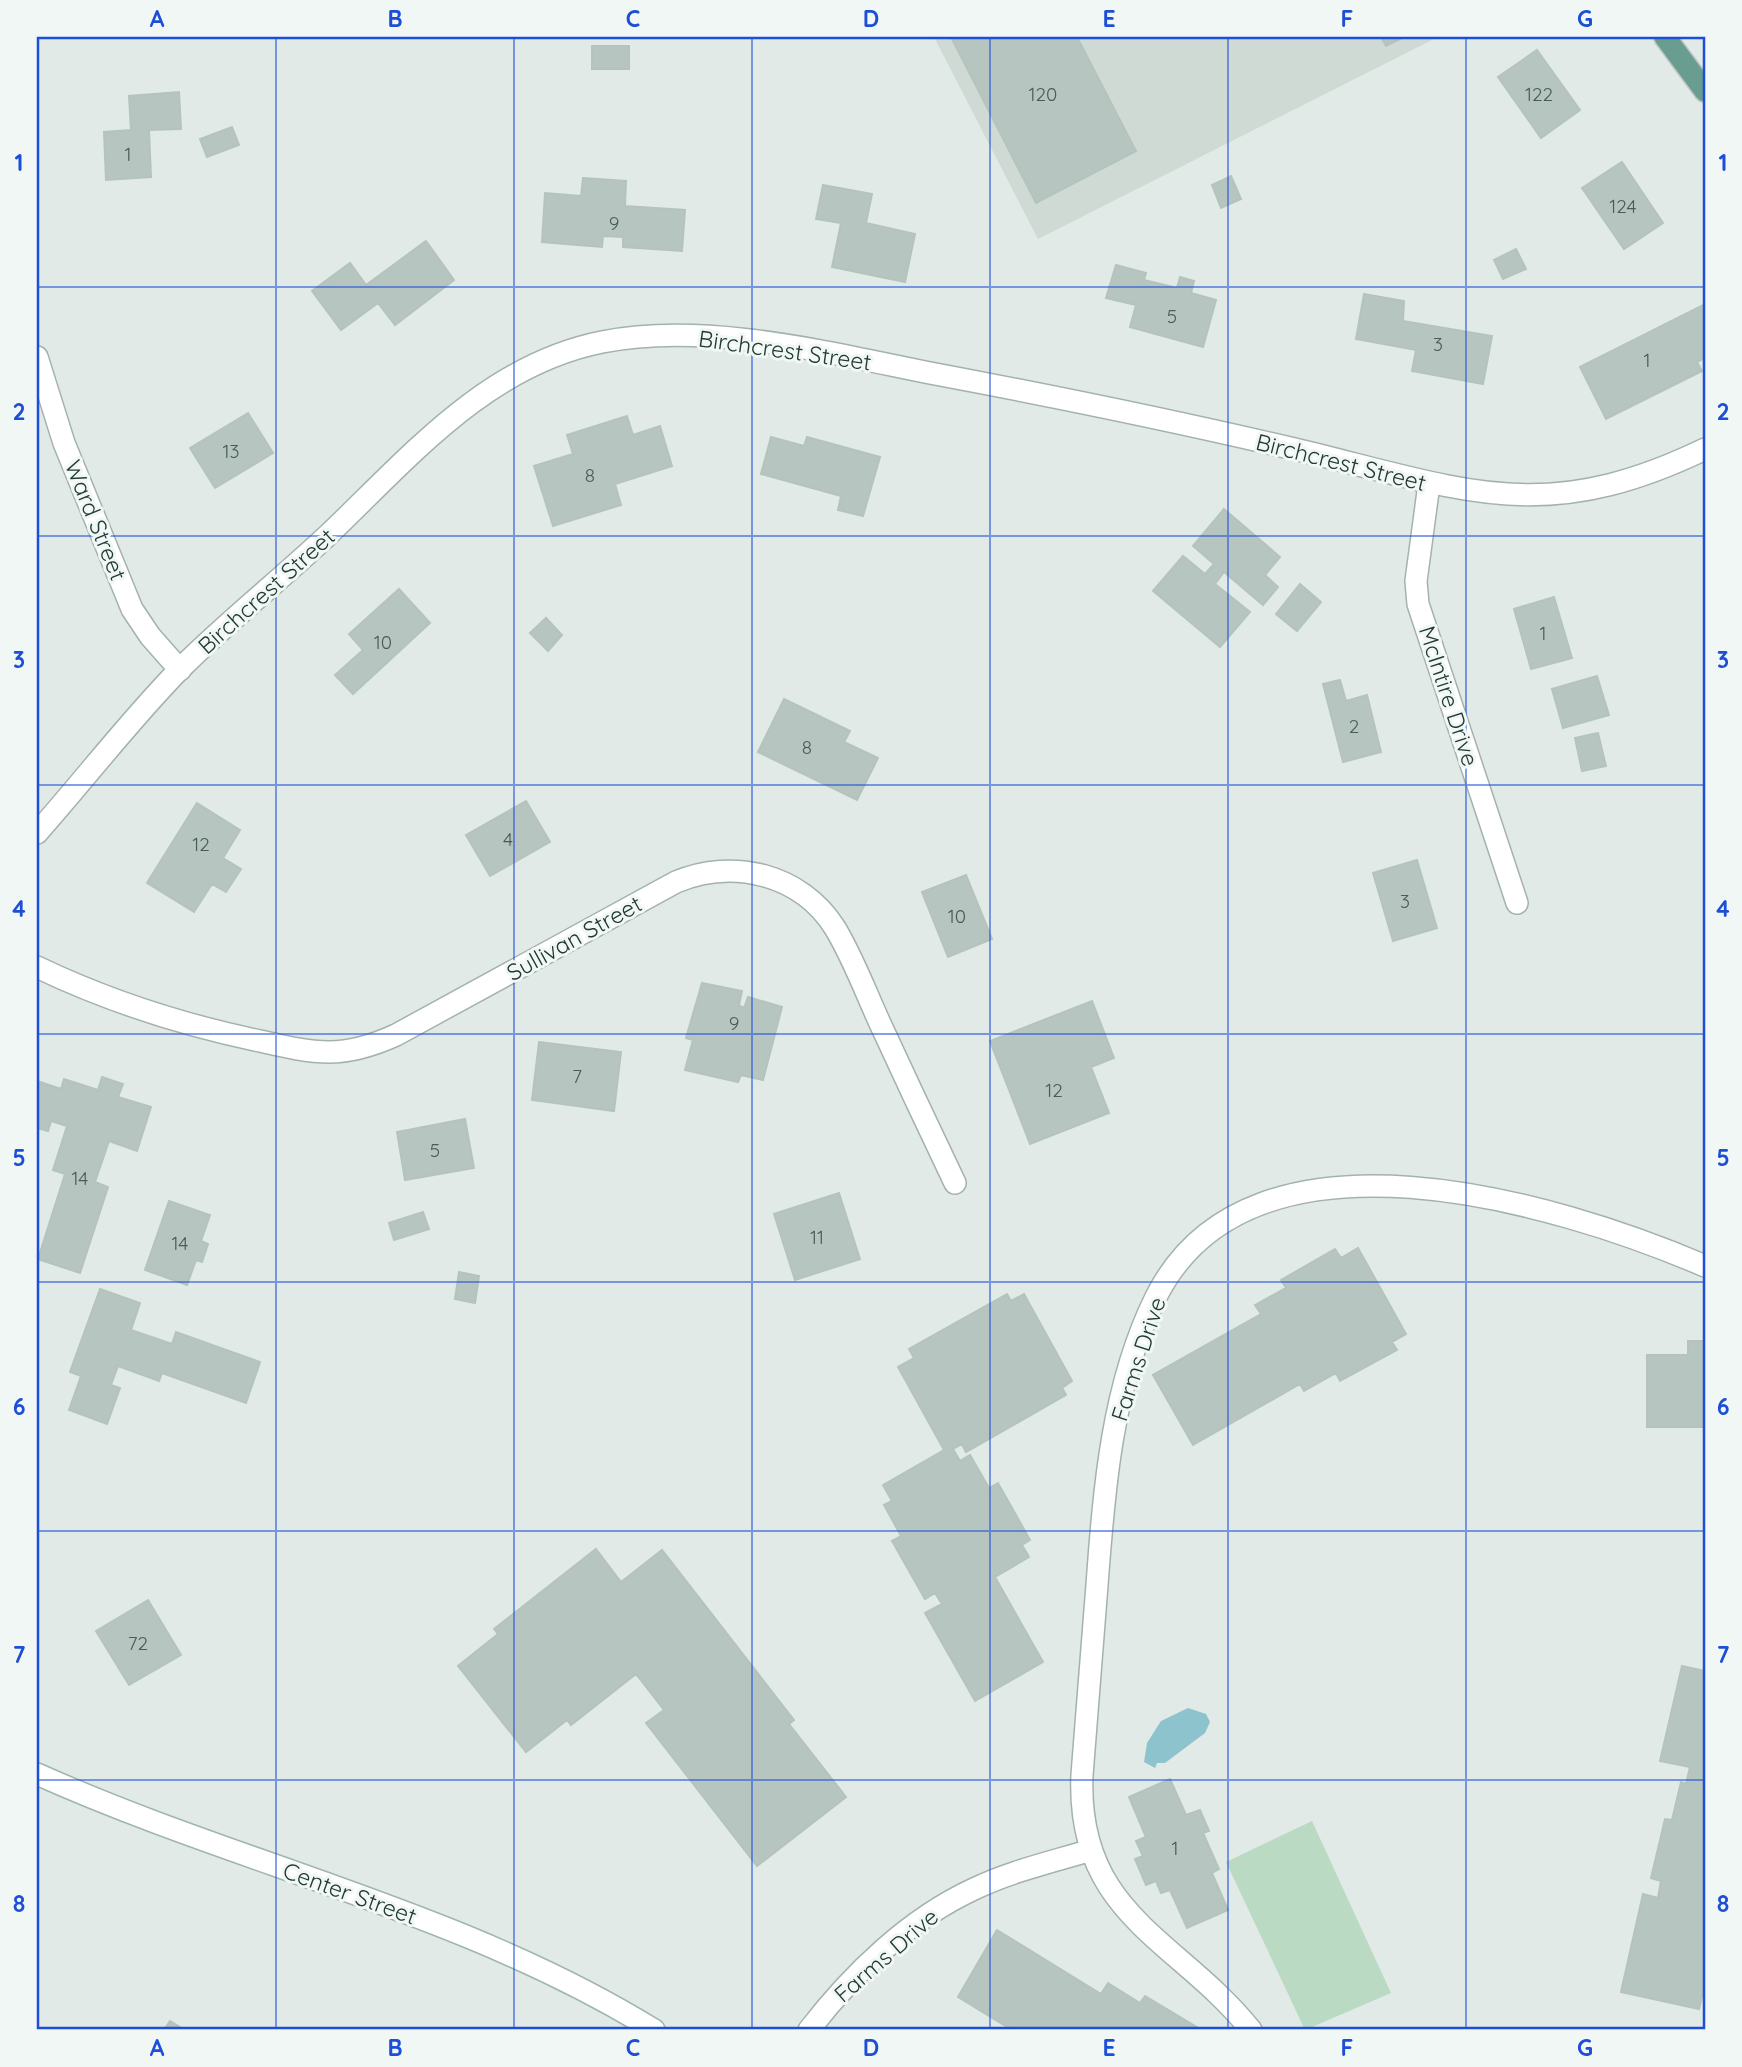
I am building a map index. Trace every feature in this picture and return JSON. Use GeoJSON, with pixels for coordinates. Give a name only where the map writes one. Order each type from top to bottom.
{"type":"FeatureCollection","features":[{"type":"Feature","properties":{"kind":"main road"},"geometry":{"type":"LineString","coordinates":[[1665,37],[1705,91]]}},
{"type":"Feature","properties":{"kind":"street","name":"Birchcrest Street"},"geometry":{"type":"LineString","coordinates":[[37,833],[180,670],[348,516],[416,447],[471,403],[536,364],[601,342],[683,336],[757,342],[877,362],[1097,405],[1311,453],[1429,484],[1524,496],[1584,492],[1630,480],[1705,449]]}},
{"type":"Feature","properties":{"kind":"street","name":"Ward Street"},"geometry":{"type":"LineString","coordinates":[[37,357],[64,443],[132,609],[150,636],[180,670]]}},
{"type":"Feature","properties":{"kind":"street","name":"McIntire Drive"},"geometry":{"type":"LineString","coordinates":[[1429,484],[1416,581],[1418,604],[1517,903]]}},
{"type":"Feature","properties":{"kind":"street","name":"Sullivan Street"},"geometry":{"type":"LineString","coordinates":[[37,967],[126,1004],[182,1023],[299,1049],[343,1051],[372,1045],[396,1035],[692,875],[717,870],[755,873],[778,880],[800,892],[834,927],[954,1183]]}},
{"type":"Feature","properties":{"kind":"street","name":"Farms Drive"},"geometry":{"type":"LineString","coordinates":[[1251,2030],[1224,2001],[1130,1916],[1109,1888],[1091,1850],[1083,1819],[1082,1776],[1108,1466],[1129,1372],[1148,1315],[1174,1269],[1212,1231],[1253,1206],[1302,1192],[1369,1184],[1465,1194],[1544,1213],[1612,1230],[1705,1266]]}},
{"type":"Feature","properties":{"kind":"street","name":"Center Street"},"geometry":{"type":"LineString","coordinates":[[37,1774],[161,1826],[498,1948],[573,1983],[631,2024],[654,2030]]}},
{"type":"Feature","properties":{"kind":"street","name":"Farms Drive"},"geometry":{"type":"LineString","coordinates":[[809,2030],[865,1968],[920,1920],[947,1903],[1004,1876],[1091,1850]]}},
{"type":"Feature","properties":{"kind":"shaded area"},"geometry":{"type":"Polygon","coordinates":[[[934,37],[1438,37],[1038,239],[934,37]]]}},
{"type":"Feature","properties":{"kind":"green space"},"geometry":{"type":"Polygon","coordinates":[[[1312,1821],[1391,1993],[1305,2030],[1226,1862],[1312,1821]]]}},
{"type":"Feature","properties":{"kind":"water"},"geometry":{"type":"Polygon","coordinates":[[[1188,1708],[1206,1714],[1210,1722],[1205,1733],[1165,1763],[1157,1763],[1155,1768],[1144,1762],[1147,1743],[1161,1721],[1188,1708]]]}},
{"type":"Feature","properties":{"kind":"building"},"geometry":{"type":"Polygon","coordinates":[[[951,37],[1077,37],[1136,151],[1036,203],[951,37]]]}},
{"type":"Feature","properties":{"kind":"building"},"geometry":{"type":"Polygon","coordinates":[[[1381,37],[1404,37],[1386,46],[1381,37]]]}},
{"type":"Feature","properties":{"kind":"building"},"geometry":{"type":"Polygon","coordinates":[[[592,46],[629,46],[629,69],[592,69],[592,46]]]}},
{"type":"Feature","properties":{"kind":"building"},"geometry":{"type":"Polygon","coordinates":[[[1537,50],[1580,110],[1541,138],[1498,77],[1537,50]]]}},
{"type":"Feature","properties":{"kind":"building"},"geometry":{"type":"Polygon","coordinates":[[[179,92],[181,129],[149,130],[151,177],[106,180],[104,132],[131,130],[129,96],[179,92]]]}},
{"type":"Feature","properties":{"kind":"building"},"geometry":{"type":"Polygon","coordinates":[[[232,127],[239,145],[207,157],[200,139],[232,127]]]}},
{"type":"Feature","properties":{"kind":"building"},"geometry":{"type":"Polygon","coordinates":[[[1622,162],[1663,223],[1624,249],[1582,188],[1622,162]]]}},
{"type":"Feature","properties":{"kind":"building"},"geometry":{"type":"Polygon","coordinates":[[[1231,176],[1241,199],[1221,208],[1212,185],[1231,176]]]}},
{"type":"Feature","properties":{"kind":"building"},"geometry":{"type":"Polygon","coordinates":[[[583,178],[626,181],[625,206],[685,210],[682,251],[623,247],[623,237],[603,236],[602,247],[542,242],[545,193],[581,196],[583,178]]]}},
{"type":"Feature","properties":{"kind":"building"},"geometry":{"type":"Polygon","coordinates":[[[823,185],[872,194],[866,223],[915,234],[905,282],[832,267],[841,223],[816,219],[823,185]]]}},
{"type":"Feature","properties":{"kind":"building"},"geometry":{"type":"Polygon","coordinates":[[[426,241],[454,280],[395,325],[378,303],[341,330],[312,291],[350,263],[366,285],[426,241]]]}},
{"type":"Feature","properties":{"kind":"building"},"geometry":{"type":"Polygon","coordinates":[[[1516,249],[1526,269],[1503,279],[1494,260],[1516,249]]]}},
{"type":"Feature","properties":{"kind":"building"},"geometry":{"type":"Polygon","coordinates":[[[1116,265],[1146,273],[1144,280],[1177,288],[1180,277],[1194,281],[1191,293],[1216,300],[1203,347],[1130,327],[1136,305],[1106,298],[1116,265]]]}},
{"type":"Feature","properties":{"kind":"building"},"geometry":{"type":"Polygon","coordinates":[[[1364,294],[1404,301],[1403,321],[1492,336],[1483,384],[1412,371],[1416,350],[1356,339],[1364,294]]]}},
{"type":"Feature","properties":{"kind":"building"},"geometry":{"type":"Polygon","coordinates":[[[1705,304],[1705,358],[1697,362],[1702,371],[1606,419],[1580,367],[1705,304]]]}},
{"type":"Feature","properties":{"kind":"building"},"geometry":{"type":"Polygon","coordinates":[[[248,413],[273,453],[215,488],[190,448],[248,413]]]}},
{"type":"Feature","properties":{"kind":"building"},"geometry":{"type":"Polygon","coordinates":[[[627,416],[633,435],[660,426],[672,466],[615,484],[621,505],[553,526],[534,466],[573,454],[567,435],[627,416]]]}},
{"type":"Feature","properties":{"kind":"building"},"geometry":{"type":"Polygon","coordinates":[[[771,437],[804,446],[807,437],[880,457],[863,516],[838,510],[841,496],[761,474],[771,437]]]}},
{"type":"Feature","properties":{"kind":"building"},"geometry":{"type":"Polygon","coordinates":[[[1224,509],[1280,557],[1265,575],[1278,587],[1263,605],[1224,572],[1215,584],[1250,612],[1220,647],[1153,591],[1183,556],[1205,574],[1214,564],[1193,546],[1224,509]]]}},
{"type":"Feature","properties":{"kind":"building"},"geometry":{"type":"Polygon","coordinates":[[[1300,584],[1321,602],[1297,631],[1276,614],[1300,584]]]}},
{"type":"Feature","properties":{"kind":"building"},"geometry":{"type":"Polygon","coordinates":[[[399,589],[430,623],[353,694],[335,675],[363,650],[349,634],[399,589]]]}},
{"type":"Feature","properties":{"kind":"building"},"geometry":{"type":"Polygon","coordinates":[[[1554,597],[1572,658],[1531,669],[1514,609],[1554,597]]]}},
{"type":"Feature","properties":{"kind":"building"},"geometry":{"type":"Polygon","coordinates":[[[546,618],[562,635],[548,651],[530,633],[546,618]]]}},
{"type":"Feature","properties":{"kind":"building"},"geometry":{"type":"Polygon","coordinates":[[[1597,676],[1609,715],[1563,728],[1552,689],[1597,676]]]}},
{"type":"Feature","properties":{"kind":"building"},"geometry":{"type":"Polygon","coordinates":[[[1340,680],[1346,701],[1367,695],[1381,752],[1343,762],[1323,684],[1340,680]]]}},
{"type":"Feature","properties":{"kind":"building"},"geometry":{"type":"Polygon","coordinates":[[[784,699],[850,731],[844,742],[878,758],[857,800],[758,752],[784,699]]]}},
{"type":"Feature","properties":{"kind":"building"},"geometry":{"type":"Polygon","coordinates":[[[1598,733],[1606,766],[1582,771],[1575,738],[1598,733]]]}},
{"type":"Feature","properties":{"kind":"building"},"geometry":{"type":"Polygon","coordinates":[[[526,801],[550,842],[490,876],[466,835],[526,801]]]}},
{"type":"Feature","properties":{"kind":"building"},"geometry":{"type":"Polygon","coordinates":[[[197,803],[240,830],[223,858],[241,869],[226,892],[212,884],[194,912],[147,883],[197,803]]]}},
{"type":"Feature","properties":{"kind":"building"},"geometry":{"type":"Polygon","coordinates":[[[1417,860],[1437,928],[1393,941],[1373,873],[1417,860]]]}},
{"type":"Feature","properties":{"kind":"building"},"geometry":{"type":"Polygon","coordinates":[[[966,875],[992,939],[948,957],[922,892],[966,875]]]}},
{"type":"Feature","properties":{"kind":"building"},"geometry":{"type":"Polygon","coordinates":[[[702,983],[742,991],[739,1005],[744,1008],[748,997],[782,1007],[763,1080],[741,1075],[738,1082],[685,1070],[693,1040],[686,1038],[702,983]]]}},
{"type":"Feature","properties":{"kind":"building"},"geometry":{"type":"Polygon","coordinates":[[[1092,1001],[1114,1058],[1091,1067],[1109,1113],[1030,1144],[990,1041],[1092,1001]]]}},
{"type":"Feature","properties":{"kind":"building"},"geometry":{"type":"Polygon","coordinates":[[[539,1042],[621,1052],[614,1111],[532,1100],[539,1042]]]}},
{"type":"Feature","properties":{"kind":"building"},"geometry":{"type":"Polygon","coordinates":[[[102,1077],[123,1084],[118,1097],[151,1107],[137,1151],[109,1141],[95,1182],[108,1187],[80,1273],[38,1259],[65,1174],[53,1170],[67,1126],[51,1121],[48,1131],[37,1128],[37,1081],[61,1089],[64,1079],[98,1090],[102,1077]]]}},
{"type":"Feature","properties":{"kind":"building"},"geometry":{"type":"Polygon","coordinates":[[[465,1119],[474,1168],[405,1180],[397,1132],[465,1119]]]}},
{"type":"Feature","properties":{"kind":"building"},"geometry":{"type":"Polygon","coordinates":[[[839,1193],[860,1259],[795,1280],[774,1214],[839,1193]]]}},
{"type":"Feature","properties":{"kind":"building"},"geometry":{"type":"Polygon","coordinates":[[[169,1201],[210,1215],[201,1241],[208,1244],[202,1262],[196,1260],[187,1285],[145,1270],[169,1201]]]}},
{"type":"Feature","properties":{"kind":"building"},"geometry":{"type":"Polygon","coordinates":[[[423,1212],[429,1229],[394,1240],[389,1223],[423,1212]]]}},
{"type":"Feature","properties":{"kind":"building"},"geometry":{"type":"Polygon","coordinates":[[[1358,1248],[1406,1334],[1392,1342],[1397,1350],[1340,1381],[1336,1373],[1304,1391],[1300,1384],[1193,1445],[1153,1375],[1261,1314],[1255,1305],[1286,1288],[1281,1280],[1335,1249],[1341,1258],[1358,1248]]]}},
{"type":"Feature","properties":{"kind":"building"},"geometry":{"type":"Polygon","coordinates":[[[459,1272],[479,1276],[475,1303],[455,1299],[459,1272]]]}},
{"type":"Feature","properties":{"kind":"building"},"geometry":{"type":"Polygon","coordinates":[[[100,1289],[140,1303],[131,1330],[172,1344],[176,1332],[260,1362],[246,1403],[162,1373],[159,1381],[118,1366],[111,1385],[120,1388],[107,1424],[69,1410],[81,1376],[70,1372],[100,1289]]]}},
{"type":"Feature","properties":{"kind":"building"},"geometry":{"type":"Polygon","coordinates":[[[1007,1294],[1011,1301],[1024,1294],[1072,1381],[1062,1388],[1066,1395],[966,1452],[962,1444],[953,1449],[960,1461],[970,1455],[989,1488],[998,1483],[1030,1540],[1022,1545],[1029,1557],[995,1577],[1043,1662],[975,1701],[925,1613],[942,1604],[935,1593],[925,1599],[892,1541],[901,1536],[884,1505],[892,1501],[883,1485],[944,1450],[898,1367],[914,1358],[909,1349],[1007,1294]]]}},
{"type":"Feature","properties":{"kind":"building"},"geometry":{"type":"Polygon","coordinates":[[[1688,1341],[1705,1341],[1705,1427],[1647,1427],[1647,1355],[1688,1355],[1688,1341]]]}},
{"type":"Feature","properties":{"kind":"building"},"geometry":{"type":"Polygon","coordinates":[[[596,1549],[621,1582],[662,1550],[794,1720],[789,1724],[846,1797],[757,1866],[646,1723],[664,1710],[636,1674],[571,1725],[567,1720],[526,1752],[458,1666],[498,1634],[494,1629],[596,1549]]]}},
{"type":"Feature","properties":{"kind":"building"},"geometry":{"type":"Polygon","coordinates":[[[148,1600],[181,1655],[129,1685],[96,1631],[148,1600]]]}},
{"type":"Feature","properties":{"kind":"building"},"geometry":{"type":"Polygon","coordinates":[[[1682,1666],[1705,1671],[1705,1984],[1699,2009],[1621,1992],[1643,1894],[1658,1898],[1661,1881],[1651,1878],[1665,1819],[1672,1820],[1681,1782],[1686,1784],[1690,1767],[1660,1761],[1682,1666]]]}},
{"type":"Feature","properties":{"kind":"building"},"geometry":{"type":"Polygon","coordinates":[[[1170,1779],[1186,1815],[1200,1810],[1209,1831],[1203,1833],[1219,1869],[1212,1873],[1228,1910],[1187,1928],[1170,1890],[1161,1893],[1156,1881],[1146,1885],[1135,1859],[1143,1856],[1136,1841],[1146,1837],[1129,1797],[1170,1779]]]}},
{"type":"Feature","properties":{"kind":"building"},"geometry":{"type":"Polygon","coordinates":[[[997,1930],[1101,1994],[1108,1983],[1140,2003],[1145,1996],[1200,2029],[1012,2030],[958,1997],[997,1930]]]}},
{"type":"Feature","properties":{"kind":"building"},"geometry":{"type":"Polygon","coordinates":[[[170,2021],[185,2030],[164,2030],[170,2021]]]}}]}
